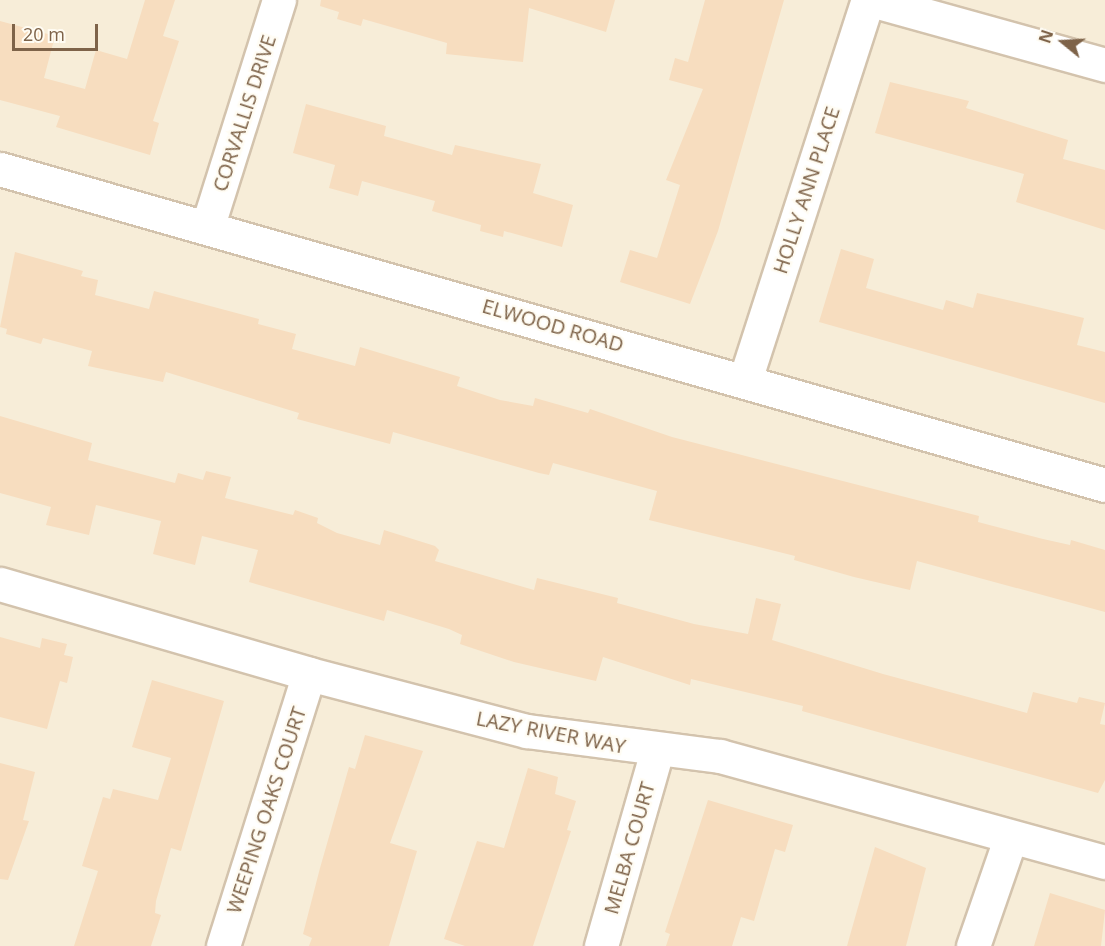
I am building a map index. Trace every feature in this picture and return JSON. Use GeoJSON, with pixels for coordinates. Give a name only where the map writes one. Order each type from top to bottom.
{"type":"FeatureCollection","features":[{"type":"Feature","properties":{"kind":"street","name":"CORVALLIS DRIVE"},"geometry":{"type":"LineString","coordinates":[[208,225],[279,0]]}},
{"type":"Feature","properties":{"kind":"street","name":"HOLLY ANN PLACE"},"geometry":{"type":"LineString","coordinates":[[745,380],[870,0],[1105,65]]}},
{"type":"Feature","properties":{"kind":"street","name":"ELWOOD ROAD"},"geometry":{"type":"LineString","coordinates":[[0,169],[208,225],[1105,485]]}},
{"type":"Feature","properties":{"kind":"street","name":"LAZY RIVER WAY"},"geometry":{"type":"LineString","coordinates":[[0,584],[309,674],[527,731],[657,751],[720,756],[1010,838],[1105,862]]}},
{"type":"Feature","properties":{"kind":"street","name":"WEEPING OAKS COURT"},"geometry":{"type":"LineString","coordinates":[[223,946],[309,674]]}},
{"type":"Feature","properties":{"kind":"street","name":"MELBA COURT"},"geometry":{"type":"LineString","coordinates":[[601,946],[657,751]]}},
{"type":"Feature","properties":{"kind":"street"},"geometry":{"type":"LineString","coordinates":[[973,946],[1010,838]]}},
{"type":"Feature","properties":{"kind":"shaded area"},"geometry":{"type":"Polygon","coordinates":[[[0,0],[1105,0],[1105,946],[0,946],[0,0]]]}},
{"type":"Feature","properties":{"kind":"building"},"geometry":{"type":"Polygon","coordinates":[[[145,0],[175,0],[163,36],[179,41],[153,121],[159,123],[150,155],[56,127],[60,116],[0,100],[0,21],[55,36],[44,78],[85,89],[96,50],[127,59],[145,0]]]}},
{"type":"Feature","properties":{"kind":"building"},"geometry":{"type":"Polygon","coordinates":[[[321,0],[615,0],[606,32],[529,8],[523,62],[446,54],[447,43],[363,19],[361,26],[337,19],[339,12],[320,6],[321,0]]]}},
{"type":"Feature","properties":{"kind":"building"},"geometry":{"type":"Polygon","coordinates":[[[705,0],[784,0],[718,231],[690,304],[620,282],[630,250],[657,258],[680,185],[666,180],[703,89],[669,80],[675,58],[688,62],[705,0]]]}},
{"type":"Feature","properties":{"kind":"building"},"geometry":{"type":"Polygon","coordinates":[[[890,82],[969,101],[966,108],[1068,140],[1063,159],[1105,170],[1105,230],[1016,202],[1024,174],[875,133],[890,82]]]}},
{"type":"Feature","properties":{"kind":"building"},"geometry":{"type":"Polygon","coordinates":[[[306,104],[386,126],[384,136],[452,155],[455,145],[541,164],[533,193],[573,205],[562,247],[504,231],[503,237],[480,231],[481,225],[432,211],[435,201],[362,181],[358,196],[329,188],[335,165],[293,153],[306,104]]]}},
{"type":"Feature","properties":{"kind":"building"},"geometry":{"type":"Polygon","coordinates":[[[841,249],[874,259],[866,288],[943,310],[946,300],[973,308],[977,293],[1084,318],[1077,345],[1105,352],[1105,403],[819,322],[841,249]]]}},
{"type":"Feature","properties":{"kind":"building"},"geometry":{"type":"Polygon","coordinates":[[[15,252],[83,271],[81,276],[98,280],[95,295],[149,309],[154,291],[259,319],[258,324],[296,334],[292,349],[355,366],[360,347],[460,377],[457,386],[500,400],[533,406],[535,398],[588,413],[590,409],[672,437],[979,516],[978,522],[1070,545],[1071,540],[1105,550],[1105,612],[917,561],[910,590],[854,577],[794,560],[795,556],[649,520],[657,491],[553,463],[549,475],[539,473],[393,432],[390,444],[297,419],[299,413],[166,372],[163,382],[88,366],[92,351],[43,338],[41,344],[6,334],[7,329],[0,327],[15,252]]]}},
{"type":"Feature","properties":{"kind":"building"},"geometry":{"type":"Polygon","coordinates":[[[0,416],[92,443],[88,460],[175,483],[178,473],[203,480],[206,471],[231,477],[225,498],[293,515],[295,510],[318,518],[317,523],[337,533],[380,545],[384,530],[435,546],[439,550],[435,561],[534,590],[537,578],[618,598],[617,603],[694,624],[748,634],[756,598],[781,604],[772,640],[883,674],[1027,713],[1033,692],[1077,703],[1079,697],[1105,703],[1100,724],[1105,725],[1105,780],[1098,793],[802,711],[803,706],[691,679],[690,685],[603,657],[596,681],[514,662],[460,644],[462,635],[449,629],[387,610],[384,621],[249,582],[258,550],[202,536],[195,565],[153,554],[161,521],[96,505],[89,535],[46,525],[51,507],[0,493],[0,416]]]}},
{"type":"Feature","properties":{"kind":"building"},"geometry":{"type":"Polygon","coordinates":[[[0,637],[40,648],[42,638],[67,644],[64,655],[73,657],[67,683],[60,681],[47,729],[0,717],[0,637]]]}},
{"type":"Feature","properties":{"kind":"building"},"geometry":{"type":"Polygon","coordinates":[[[152,680],[224,701],[181,851],[171,848],[156,901],[155,913],[161,915],[151,946],[74,946],[98,871],[82,866],[103,797],[110,799],[113,789],[158,800],[171,758],[132,747],[152,680]]]}},
{"type":"Feature","properties":{"kind":"building"},"geometry":{"type":"Polygon","coordinates":[[[365,735],[423,751],[390,843],[417,851],[389,946],[309,946],[312,938],[303,934],[320,868],[349,767],[355,769],[365,735]]]}},
{"type":"Feature","properties":{"kind":"building"},"geometry":{"type":"Polygon","coordinates":[[[0,763],[35,772],[23,820],[29,821],[8,880],[0,879],[0,763]]]}},
{"type":"Feature","properties":{"kind":"building"},"geometry":{"type":"Polygon","coordinates":[[[528,768],[558,777],[555,794],[576,801],[567,830],[571,831],[533,946],[465,946],[444,939],[477,841],[504,848],[528,768]]]}},
{"type":"Feature","properties":{"kind":"building"},"geometry":{"type":"Polygon","coordinates":[[[708,800],[793,825],[785,852],[775,849],[754,921],[741,917],[732,946],[666,946],[670,934],[665,932],[708,800]]]}},
{"type":"Feature","properties":{"kind":"building"},"geometry":{"type":"Polygon","coordinates":[[[875,847],[926,868],[906,946],[847,946],[875,847]]]}},
{"type":"Feature","properties":{"kind":"building"},"geometry":{"type":"Polygon","coordinates":[[[1050,893],[1105,910],[1101,946],[1034,946],[1050,893]]]}}]}
